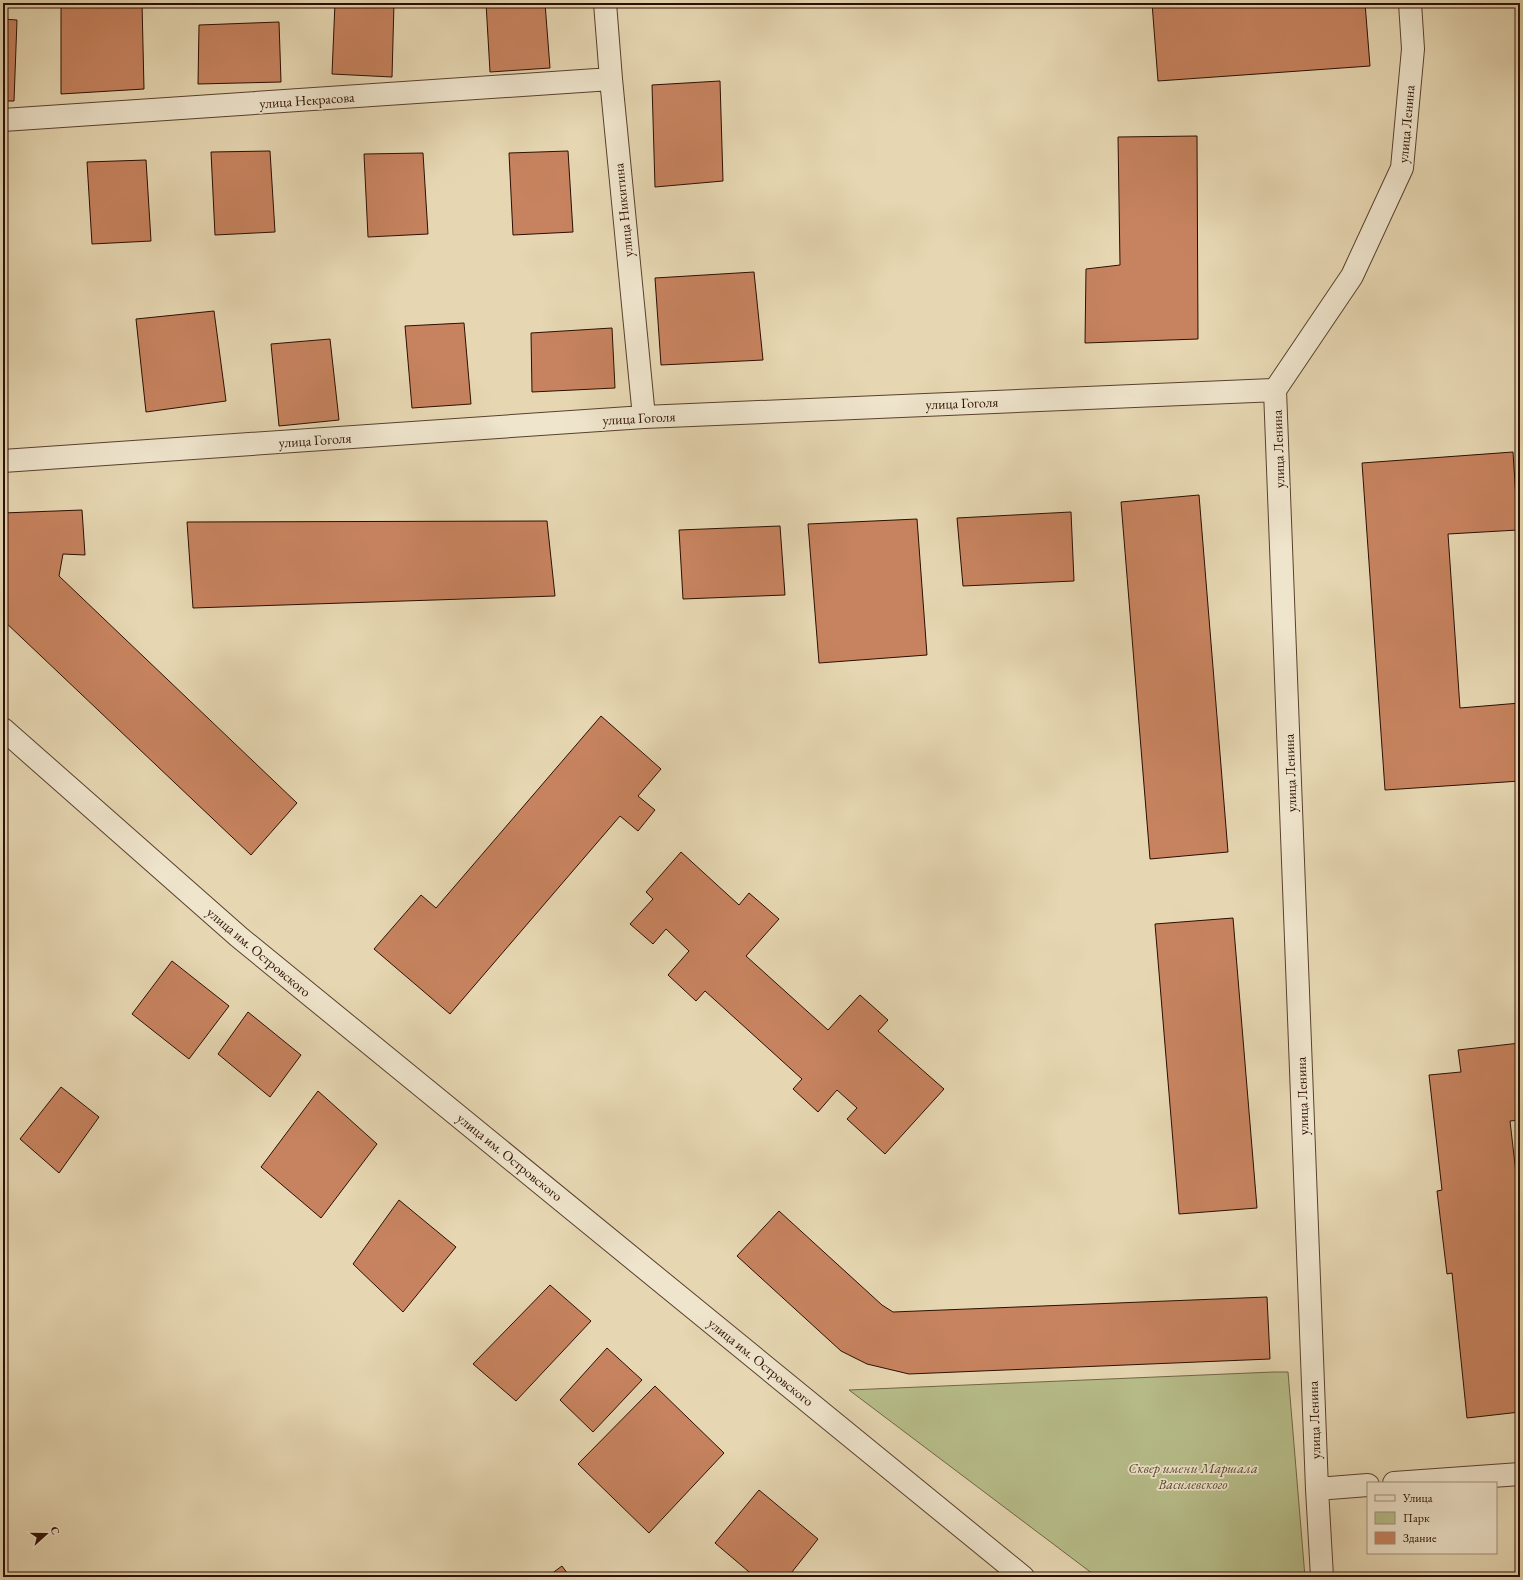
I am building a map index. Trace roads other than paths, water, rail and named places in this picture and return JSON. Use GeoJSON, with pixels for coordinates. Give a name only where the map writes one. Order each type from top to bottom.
{"type":"FeatureCollection","features":[{"type":"Feature","properties":{"kind":"street","name":"улица Никитина"},"geometry":{"type":"LineString","coordinates":[[605,3],[644,417]]}},
{"type":"Feature","properties":{"kind":"street","name":"улица Ленина"},"geometry":{"type":"LineString","coordinates":[[1322,1577],[1317,1489],[1275,390],[1352,276],[1402,168],[1413,49],[1410,3]]}},
{"type":"Feature","properties":{"kind":"street","name":"улица Некрасова"},"geometry":{"type":"LineString","coordinates":[[3,120],[611,79]]}},
{"type":"Feature","properties":{"kind":"street","name":"улица Гоголя"},"geometry":{"type":"LineString","coordinates":[[3,461],[644,417],[1275,390]]}},
{"type":"Feature","properties":{"kind":"street","name":"улица им. Островского"},"geometry":{"type":"LineString","coordinates":[[3,729],[239,936],[1023,1577]]}},
{"type":"Feature","properties":{"kind":"street"},"geometry":{"type":"LineString","coordinates":[[1408,1482],[1520,1474]]}},
{"type":"Feature","properties":{"kind":"street"},"geometry":{"type":"LineString","coordinates":[[1317,1489],[1367,1485]]}},
{"type":"Feature","properties":{"kind":"park label","name":"Сквер имени Маршала Василевского"},"geometry":{"type":"Point","coordinates":[1193,1476]}}]}
